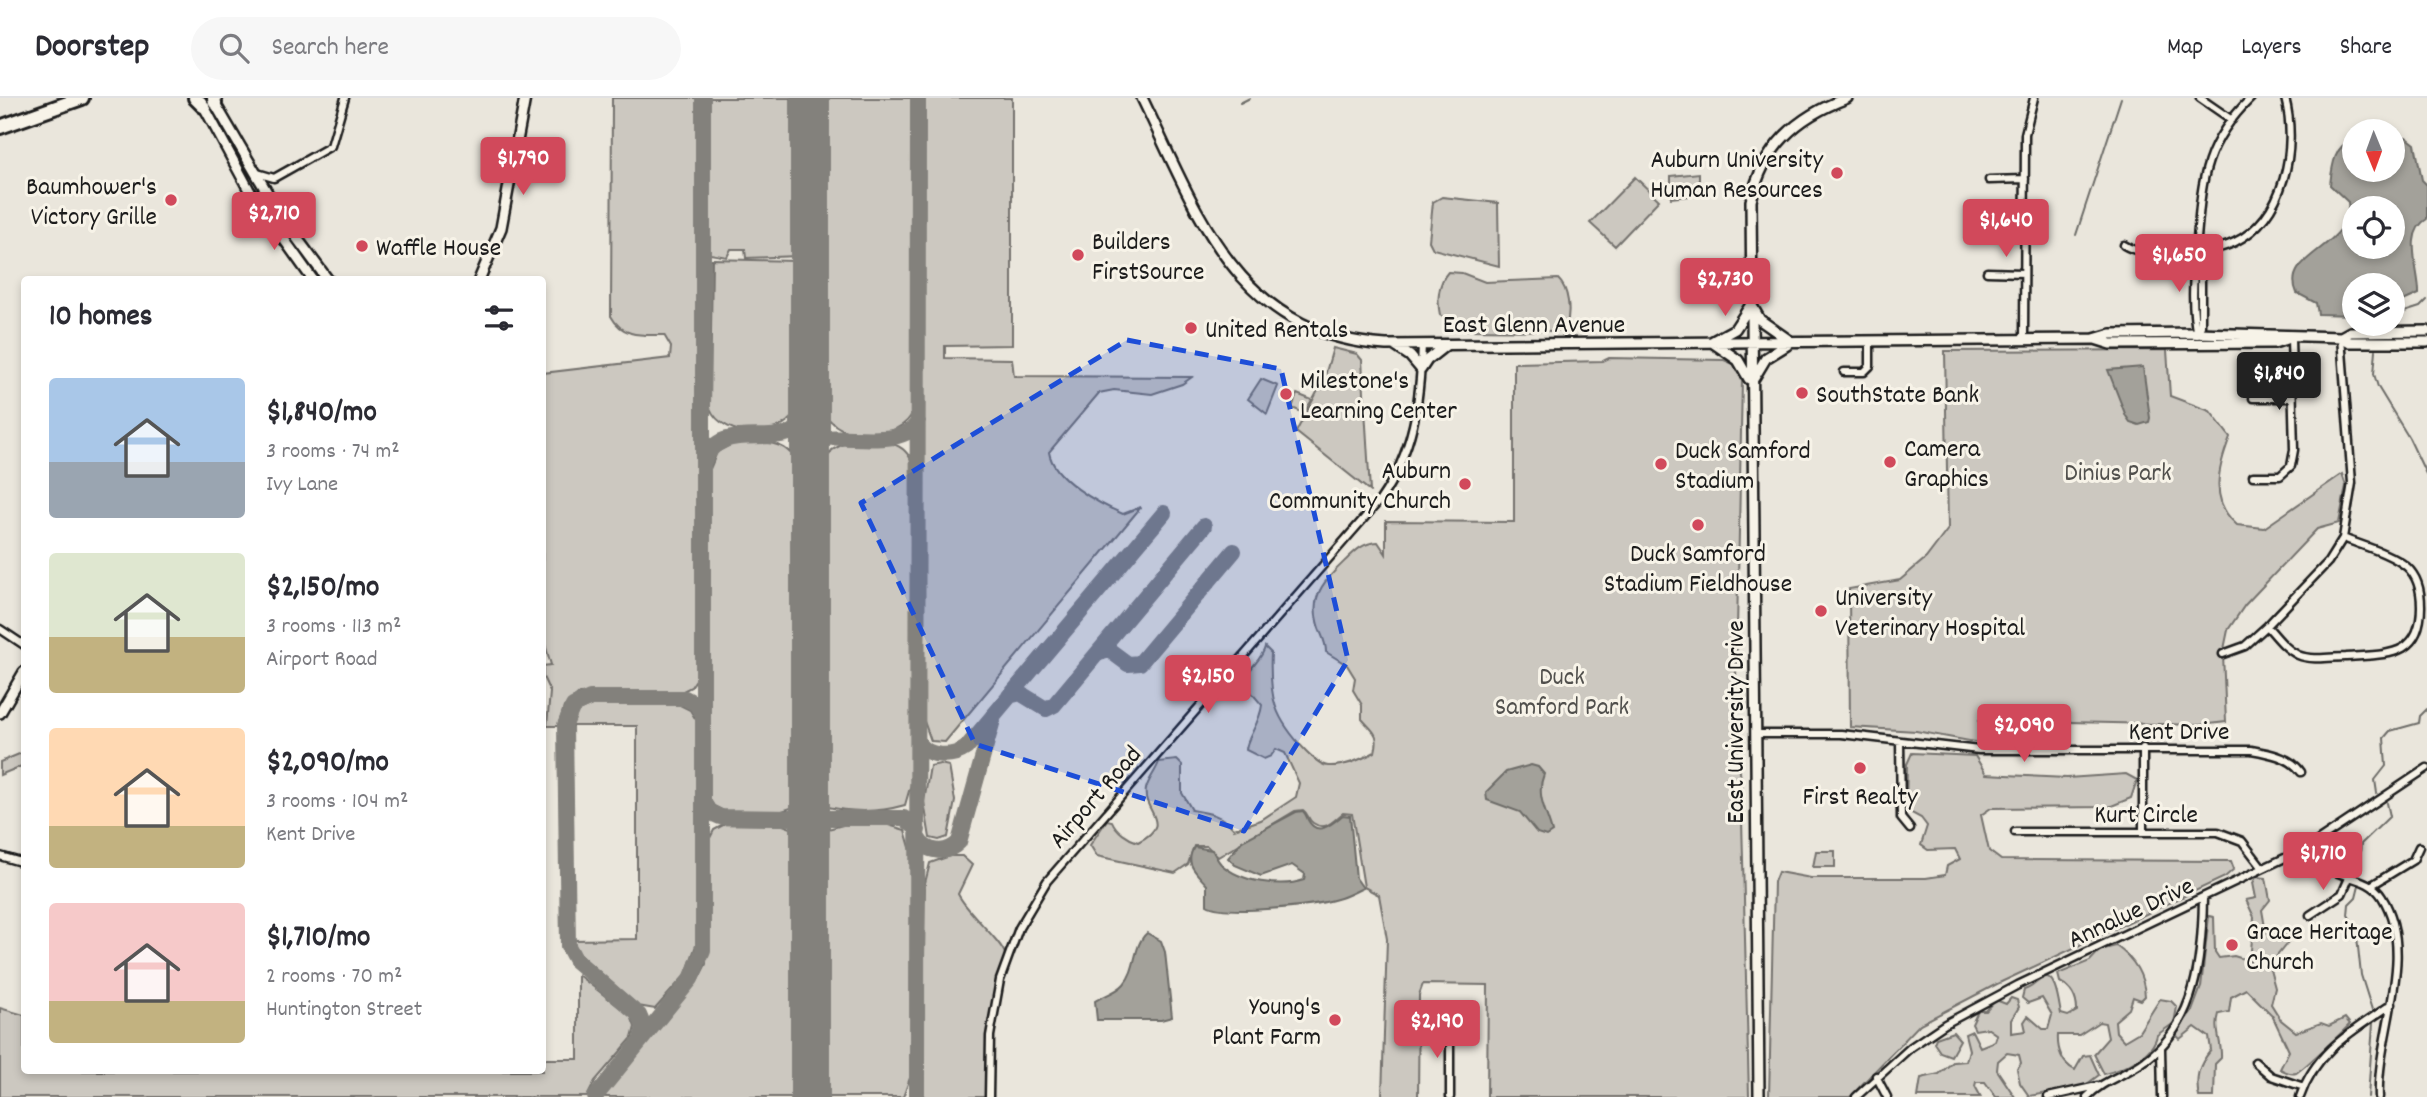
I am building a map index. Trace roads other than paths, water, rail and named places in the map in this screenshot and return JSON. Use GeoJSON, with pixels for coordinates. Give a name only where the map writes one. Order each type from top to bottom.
{"type":"FeatureCollection","features":[{"type":"Feature","properties":{"kind":"highway"},"geometry":{"type":"LineString","coordinates":[[0,127],[82,98]]}},
{"type":"Feature","properties":{"kind":"main road"},"geometry":{"type":"LineString","coordinates":[[481,276],[501,228],[524,98]]}},
{"type":"Feature","properties":{"kind":"main road","name":"East Glenn Avenue"},"geometry":{"type":"LineString","coordinates":[[1142,98],[1203,225],[1240,277],[1277,308],[1313,328],[1353,341],[1392,345],[1870,343],[2094,339],[2111,334],[2197,333],[2273,333],[2291,338]]}},
{"type":"Feature","properties":{"kind":"main road","name":"East University Drive"},"geometry":{"type":"LineString","coordinates":[[1759,1097],[1751,201],[1764,162],[1789,130],[1808,115],[1847,98]]}},
{"type":"Feature","properties":{"kind":"main road"},"geometry":{"type":"LineString","coordinates":[[206,100],[282,218],[325,276]]}},
{"type":"Feature","properties":{"kind":"main road"},"geometry":{"type":"LineString","coordinates":[[206,100],[249,190],[310,276]]}},
{"type":"Feature","properties":{"kind":"main road"},"geometry":{"type":"LineString","coordinates":[[1751,305],[1760,320],[1792,342],[1766,358],[1751,385],[1744,367],[1712,342],[1735,328],[1751,305]]}},
{"type":"Feature","properties":{"kind":"main road","name":"East Glenn Avenue"},"geometry":{"type":"LineString","coordinates":[[2094,339],[2111,344],[2274,343],[2291,338],[2341,337],[2350,332],[2427,331]]}},
{"type":"Feature","properties":{"kind":"main road","name":"East Glenn Avenue"},"geometry":{"type":"LineString","coordinates":[[2341,337],[2350,342],[2427,342]]}},
{"type":"Feature","properties":{"kind":"main road"},"geometry":{"type":"LineString","coordinates":[[1392,345],[1410,356],[1421,369],[1427,360],[1447,344]]}},
{"type":"Feature","properties":{"kind":"main road"},"geometry":{"type":"LineString","coordinates":[[0,713],[21,677]]}},
{"type":"Feature","properties":{"kind":"street"},"geometry":{"type":"LineString","coordinates":[[251,170],[269,178],[287,172],[331,146],[345,98]]}},
{"type":"Feature","properties":{"kind":"street"},"geometry":{"type":"LineString","coordinates":[[2024,340],[2025,134],[2034,98]]}},
{"type":"Feature","properties":{"kind":"street"},"geometry":{"type":"LineString","coordinates":[[2200,98],[2232,120]]}},
{"type":"Feature","properties":{"kind":"street"},"geometry":{"type":"LineString","coordinates":[[2197,344],[2197,333],[2201,326],[2201,265],[2196,253],[2204,171],[2213,149],[2251,98]]}},
{"type":"Feature","properties":{"kind":"street"},"geometry":{"type":"LineString","coordinates":[[2124,245],[2140,251],[2196,253],[2223,247],[2246,235],[2272,204],[2283,179],[2291,145],[2285,98]]}},
{"type":"Feature","properties":{"kind":"street"},"geometry":{"type":"LineString","coordinates":[[1989,180],[2025,179]]}},
{"type":"Feature","properties":{"kind":"street"},"geometry":{"type":"LineString","coordinates":[[1987,272],[2024,273]]}},
{"type":"Feature","properties":{"kind":"street"},"geometry":{"type":"LineString","coordinates":[[2223,654],[2239,650],[2267,626],[2328,562],[2343,538],[2352,483],[2341,337]]}},
{"type":"Feature","properties":{"kind":"street"},"geometry":{"type":"LineString","coordinates":[[2253,476],[2280,476],[2291,466],[2291,338]]}},
{"type":"Feature","properties":{"kind":"street"},"geometry":{"type":"LineString","coordinates":[[1844,372],[1864,372],[1870,366],[1870,343]]}},
{"type":"Feature","properties":{"kind":"street","name":"Airport Road"},"geometry":{"type":"LineString","coordinates":[[989,1097],[993,1008],[1008,954],[1028,910],[1077,843],[1380,500],[1410,445],[1415,425],[1422,344]]}},
{"type":"Feature","properties":{"kind":"street"},"geometry":{"type":"LineString","coordinates":[[2253,398],[2292,398]]}},
{"type":"Feature","properties":{"kind":"street"},"geometry":{"type":"LineString","coordinates":[[2267,626],[2286,647],[2303,657],[2386,654],[2399,651],[2414,639],[2421,614],[2420,588],[2415,576],[2406,566],[2343,538]]}},
{"type":"Feature","properties":{"kind":"street"},"geometry":{"type":"LineString","coordinates":[[0,629],[21,643]]}},
{"type":"Feature","properties":{"kind":"street","name":"Kent Drive"},"geometry":{"type":"LineString","coordinates":[[1756,734],[1841,734],[1979,750],[2251,750],[2295,764],[2301,772]]}},
{"type":"Feature","properties":{"kind":"street"},"geometry":{"type":"LineString","coordinates":[[1900,741],[1901,818],[1910,829]]}},
{"type":"Feature","properties":{"kind":"street"},"geometry":{"type":"LineString","coordinates":[[2143,748],[2143,832]]}},
{"type":"Feature","properties":{"kind":"street","name":"Annalue Drive"},"geometry":{"type":"LineString","coordinates":[[1856,1097],[1911,1047],[1981,1003],[2310,846],[2427,768]]}},
{"type":"Feature","properties":{"kind":"street","name":"Kurt Circle"},"geometry":{"type":"LineString","coordinates":[[2015,832],[2229,834],[2247,845],[2262,867]]}},
{"type":"Feature","properties":{"kind":"street"},"geometry":{"type":"LineString","coordinates":[[2310,846],[2329,869],[2372,885],[2382,896],[2395,928],[2392,1004],[2378,1077],[2379,1097]]}},
{"type":"Feature","properties":{"kind":"street"},"geometry":{"type":"LineString","coordinates":[[2372,885],[2413,860],[2419,848]]}},
{"type":"Feature","properties":{"kind":"street"},"geometry":{"type":"LineString","coordinates":[[0,856],[21,862]]}},
{"type":"Feature","properties":{"kind":"street"},"geometry":{"type":"LineString","coordinates":[[2310,915],[2342,894],[2349,878]]}},
{"type":"Feature","properties":{"kind":"street"},"geometry":{"type":"LineString","coordinates":[[2048,1097],[2098,1085],[2146,1061],[2161,1048],[2187,1005],[2198,976],[2203,946],[2203,899]]}},
{"type":"Feature","properties":{"kind":"street"},"geometry":{"type":"LineString","coordinates":[[2300,1097],[2328,1049],[2392,1004]]}},
{"type":"Feature","properties":{"kind":"street"},"geometry":{"type":"LineString","coordinates":[[1450,1023],[1450,1097]]}},
{"type":"Feature","properties":{"kind":"street"},"geometry":{"type":"LineString","coordinates":[[2161,1048],[2162,1097]]}},
{"type":"Feature","properties":{"kind":"street"},"geometry":{"type":"LineString","coordinates":[[2255,1062],[2271,1076],[2304,1087]]}},
{"type":"Feature","properties":{"kind":"street"},"geometry":{"type":"LineString","coordinates":[[1876,1076],[1888,1097]]}},
{"type":"Feature","properties":{"kind":"street"},"geometry":{"type":"LineString","coordinates":[[2088,1097],[2098,1085]]}},
{"type":"Feature","properties":{"kind":"waterway"},"geometry":{"type":"LineString","coordinates":[[1240,103],[1250,98]]}},
{"type":"Feature","properties":{"kind":"waterway"},"geometry":{"type":"LineString","coordinates":[[2076,235],[2121,98]]}},
{"type":"Feature","properties":{"kind":"waterway"},"geometry":{"type":"LineString","coordinates":[[2405,312],[2420,307],[2427,300]]}},
{"type":"Feature","properties":{"kind":"waterway"},"geometry":{"type":"LineString","coordinates":[[2376,350],[2374,374],[2378,387],[2409,438],[2427,476]]}},
{"type":"Feature","properties":{"kind":"waterway"},"geometry":{"type":"LineString","coordinates":[[2377,793],[2375,780],[2386,766],[2384,738],[2390,731],[2419,723],[2420,716],[2427,709]]}},
{"type":"Feature","properties":{"kind":"waterway"},"geometry":{"type":"LineString","coordinates":[[2358,871],[2361,844],[2390,816],[2387,803]]}},
{"type":"Feature","properties":{"kind":"waterway"},"geometry":{"type":"LineString","coordinates":[[2359,885],[2356,897],[2349,904],[2348,915],[2356,928],[2361,975],[2373,1013]]}},
{"type":"Feature","properties":{"kind":"waterway"},"geometry":{"type":"LineString","coordinates":[[2368,1097],[2373,1023]]}},
{"type":"Feature","properties":{"kind":"place","name":"Auburn University Human Resources"},"geometry":{"type":"Point","coordinates":[1837,173]}},
{"type":"Feature","properties":{"kind":"place","name":"Baumhower's Victory Grille"},"geometry":{"type":"Point","coordinates":[171,200]}},
{"type":"Feature","properties":{"kind":"place","name":"Waffle House"},"geometry":{"type":"Point","coordinates":[362,246]}},
{"type":"Feature","properties":{"kind":"place","name":"Builders FirstSource"},"geometry":{"type":"Point","coordinates":[1078,255]}},
{"type":"Feature","properties":{"kind":"place","name":"United Rentals"},"geometry":{"type":"Point","coordinates":[1191,328]}},
{"type":"Feature","properties":{"kind":"place","name":"SouthState Bank"},"geometry":{"type":"Point","coordinates":[1802,393]}},
{"type":"Feature","properties":{"kind":"place","name":"Milestone's Learning Center"},"geometry":{"type":"Point","coordinates":[1286,394]}},
{"type":"Feature","properties":{"kind":"place","name":"Camera Graphics"},"geometry":{"type":"Point","coordinates":[1890,462]}},
{"type":"Feature","properties":{"kind":"place","name":"Duck Samford Stadium"},"geometry":{"type":"Point","coordinates":[1661,464]}},
{"type":"Feature","properties":{"kind":"place","name":"Auburn Community Church"},"geometry":{"type":"Point","coordinates":[1465,484]}},
{"type":"Feature","properties":{"kind":"place","name":"Duck Samford Stadium Fieldhouse"},"geometry":{"type":"Point","coordinates":[1698,525]}},
{"type":"Feature","properties":{"kind":"place","name":"University Veterinary Hospital"},"geometry":{"type":"Point","coordinates":[1821,611]}},
{"type":"Feature","properties":{"kind":"place","name":"First Realty"},"geometry":{"type":"Point","coordinates":[1860,768]}},
{"type":"Feature","properties":{"kind":"place","name":"Grace Heritage Church"},"geometry":{"type":"Point","coordinates":[2232,945]}},
{"type":"Feature","properties":{"kind":"place","name":"Young's Plant Farm"},"geometry":{"type":"Point","coordinates":[1335,1020]}},
{"type":"Feature","properties":{"kind":"park label","name":"Dinius Park"},"geometry":{"type":"Point","coordinates":[2118,471]}},
{"type":"Feature","properties":{"kind":"park label","name":"Duck Samford Park"},"geometry":{"type":"Point","coordinates":[1562,690]}}]}
